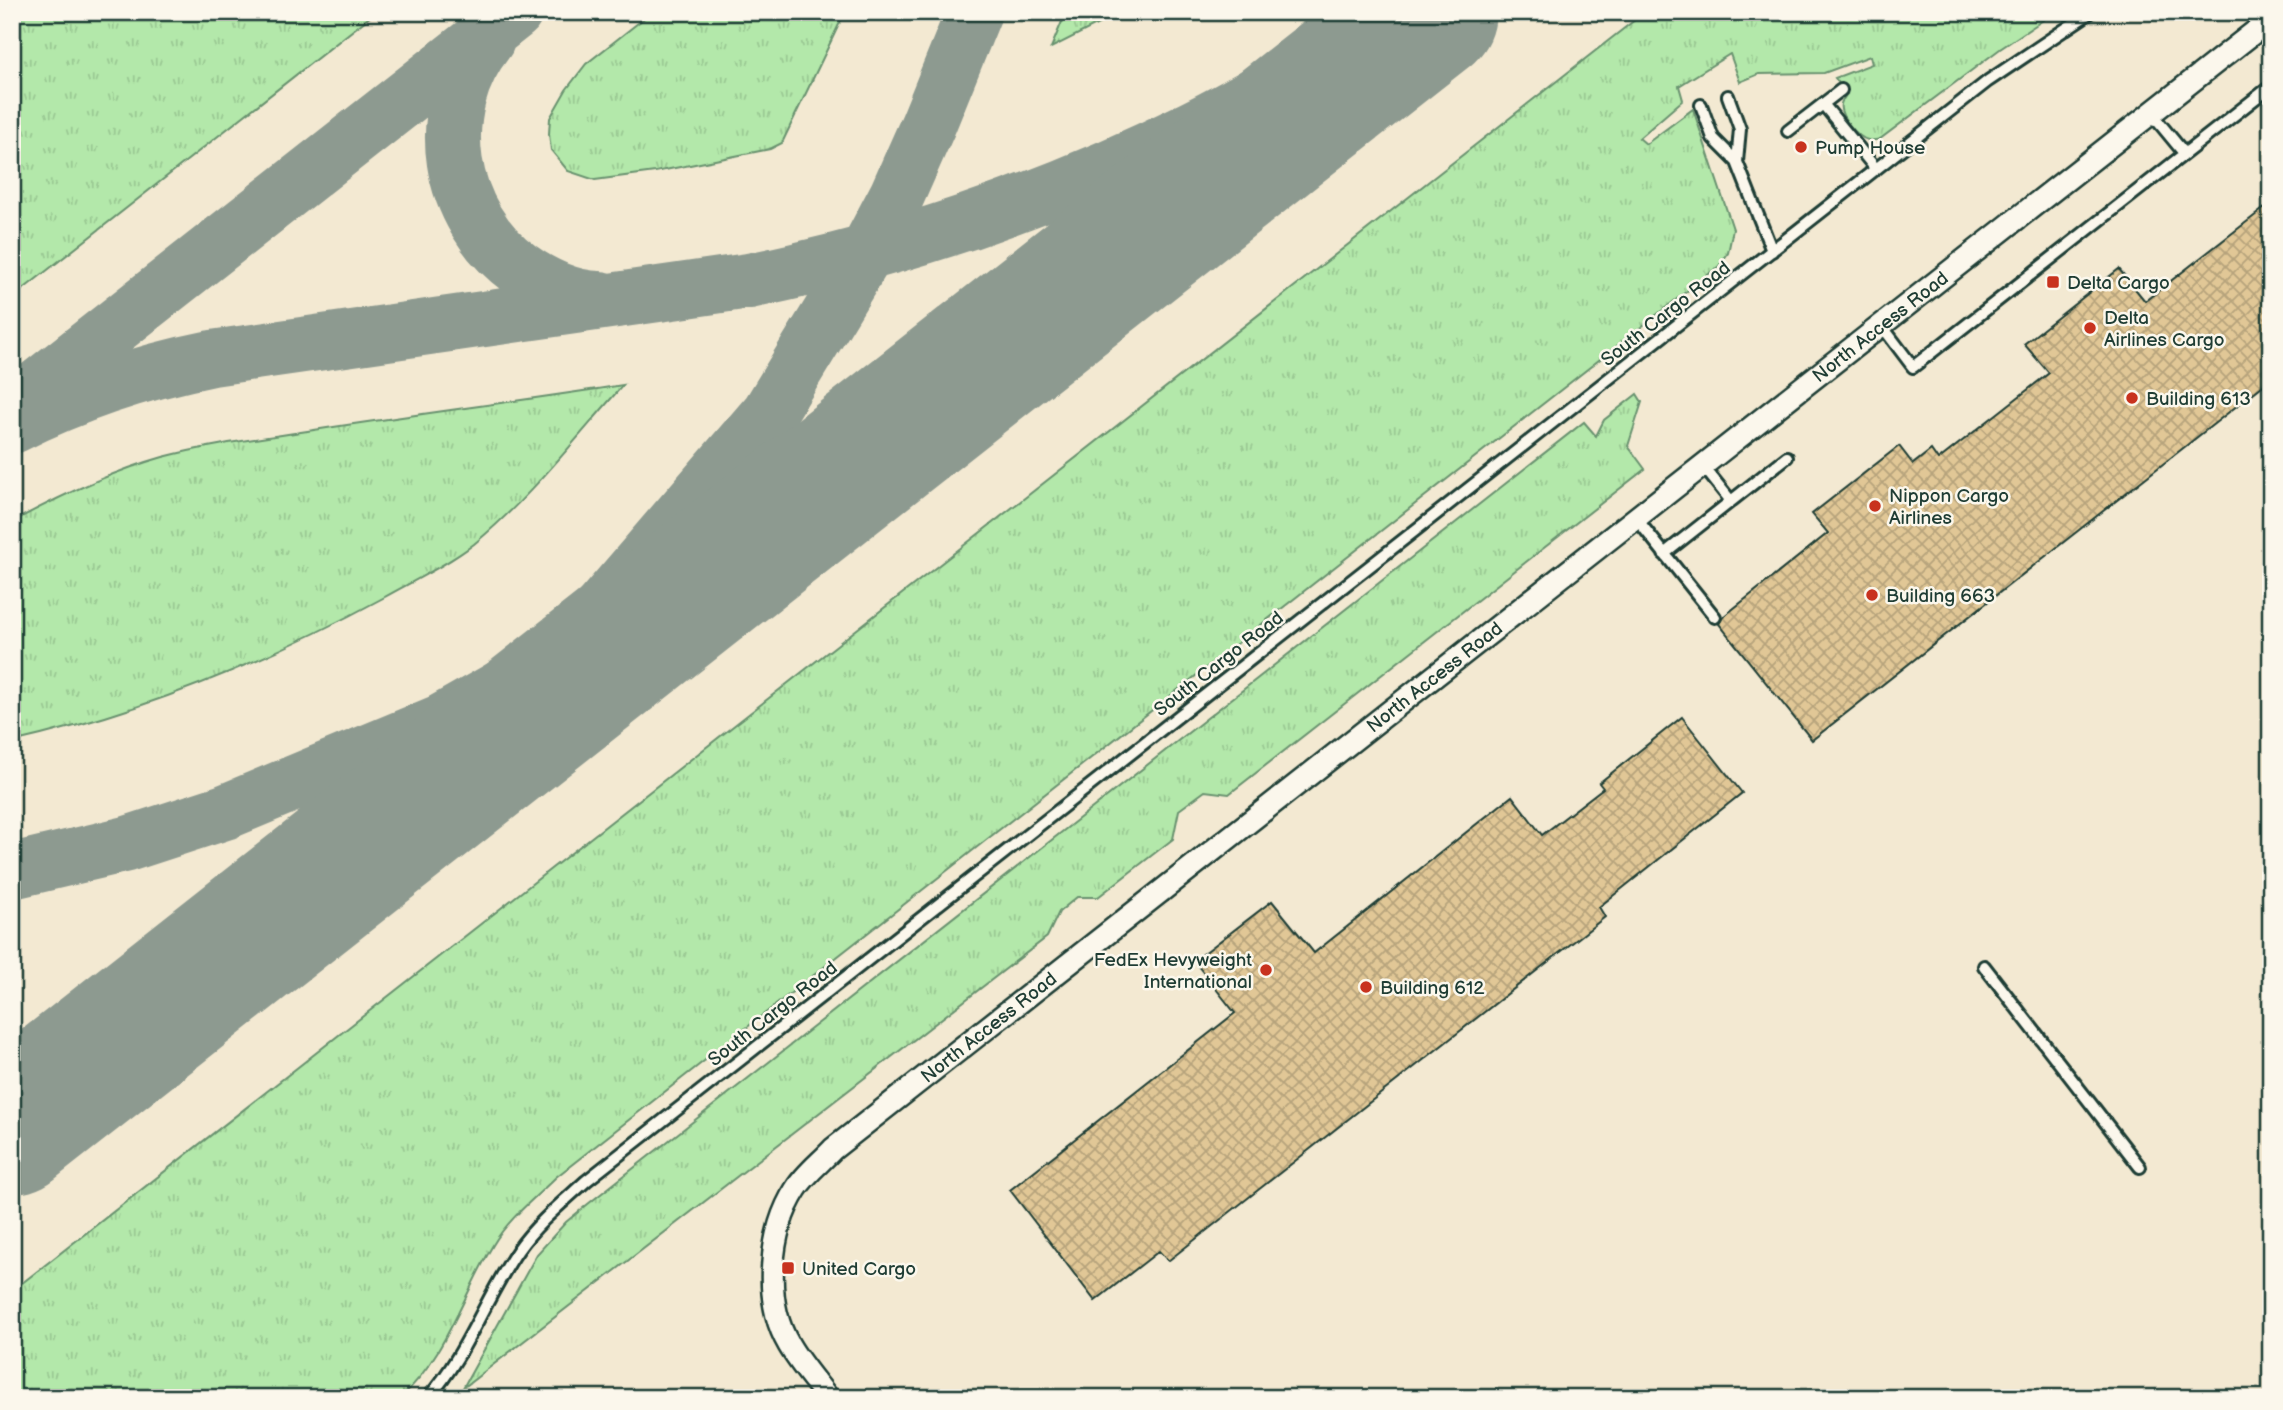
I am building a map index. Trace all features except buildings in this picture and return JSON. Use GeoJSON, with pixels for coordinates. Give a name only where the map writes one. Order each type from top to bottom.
{"type":"FeatureCollection","features":[{"type":"Feature","properties":{"kind":"street","name":"North Access Road"},"geometry":{"type":"LineString","coordinates":[[828,1398],[788,1343],[774,1305],[771,1276],[777,1231],[796,1189],[833,1149],[2271,19]]}},
{"type":"Feature","properties":{"kind":"lane","name":"South Cargo Road"},"geometry":{"type":"LineString","coordinates":[[428,1398],[445,1378],[518,1250],[550,1214],[586,1181],[1988,81],[2091,12]]}},
{"type":"Feature","properties":{"kind":"lane"},"geometry":{"type":"LineString","coordinates":[[1882,326],[1913,367],[2271,86]]}},
{"type":"Feature","properties":{"kind":"lane"},"geometry":{"type":"LineString","coordinates":[[1788,131],[1842,90]]}},
{"type":"Feature","properties":{"kind":"lane"},"geometry":{"type":"LineString","coordinates":[[1728,96],[1740,129],[1737,162]]}},
{"type":"Feature","properties":{"kind":"lane"},"geometry":{"type":"LineString","coordinates":[[1823,104],[1876,169]]}},
{"type":"Feature","properties":{"kind":"lane"},"geometry":{"type":"LineString","coordinates":[[1701,105],[1713,138],[1737,162],[1772,251]]}},
{"type":"Feature","properties":{"kind":"lane"},"geometry":{"type":"LineString","coordinates":[[2151,113],[2184,153]]}},
{"type":"Feature","properties":{"kind":"lane"},"geometry":{"type":"LineString","coordinates":[[1664,554],[1787,457]]}},
{"type":"Feature","properties":{"kind":"lane"},"geometry":{"type":"LineString","coordinates":[[1703,466],[1731,502]]}},
{"type":"Feature","properties":{"kind":"lane"},"geometry":{"type":"LineString","coordinates":[[1636,518],[1715,617]]}},
{"type":"Feature","properties":{"kind":"lane"},"geometry":{"type":"LineString","coordinates":[[1984,966],[2140,1167]]}},
{"type":"Feature","properties":{"kind":"shaded area"},"geometry":{"type":"Polygon","coordinates":[[[12,12],[2271,12],[2271,1398],[12,1398],[12,12]]]}},
{"type":"Feature","properties":{"kind":"green space"},"geometry":{"type":"Polygon","coordinates":[[[12,12],[376,12],[12,298],[12,12]]]}},
{"type":"Feature","properties":{"kind":"green space"},"geometry":{"type":"Polygon","coordinates":[[[652,12],[845,12],[782,143],[770,149],[655,172],[595,180],[568,171],[551,150],[550,118],[566,90],[586,64],[652,12]]]}},
{"type":"Feature","properties":{"kind":"green space"},"geometry":{"type":"Polygon","coordinates":[[[1066,12],[1122,12],[1051,48],[1066,12]]]}},
{"type":"Feature","properties":{"kind":"green space"},"geometry":{"type":"Polygon","coordinates":[[[1645,12],[2055,12],[1877,140],[1864,138],[1854,131],[1846,120],[1841,104],[1847,94],[1835,78],[1872,64],[1870,56],[1824,73],[1759,74],[1740,82],[1730,54],[1679,86],[1683,100],[1639,138],[1646,144],[1693,109],[1733,229],[1728,253],[1719,266],[556,1177],[499,1235],[441,1345],[416,1382],[400,1398],[12,1398],[12,1291],[1645,12]]]}},
{"type":"Feature","properties":{"kind":"green space"},"geometry":{"type":"Polygon","coordinates":[[[623,385],[514,508],[464,552],[441,566],[339,621],[249,664],[108,716],[12,742],[12,522],[105,477],[182,452],[623,385]]]}},
{"type":"Feature","properties":{"kind":"green space"},"geometry":{"type":"Polygon","coordinates":[[[1637,394],[1642,402],[1628,446],[1645,469],[1229,794],[1205,791],[1179,810],[1173,839],[1098,897],[1077,897],[1059,912],[1047,937],[464,1386],[537,1254],[566,1222],[1584,422],[1596,436],[1604,420],[1637,394]]]}},
{"type":"Feature","properties":{"kind":"taxiway"},"geometry":{"type":"LineString","coordinates":[[19,402],[515,12]]}},
{"type":"Feature","properties":{"kind":"taxiway"},"geometry":{"type":"LineString","coordinates":[[262,926],[463,754],[563,653],[769,413],[866,254],[897,195],[974,12]]}},
{"type":"Feature","properties":{"kind":"taxiway"},"geometry":{"type":"LineString","coordinates":[[12,426],[110,385],[212,358],[749,281],[919,238],[1030,200],[1191,129],[1368,30],[1394,12]]}},
{"type":"Feature","properties":{"kind":"taxiway"},"geometry":{"type":"LineString","coordinates":[[487,40],[469,68],[458,99],[453,130],[455,162],[462,192],[476,221],[495,247],[520,269],[558,290],[579,297],[600,299]]}},
{"type":"Feature","properties":{"kind":"taxiway"},"geometry":{"type":"LineString","coordinates":[[620,615],[863,456]]}},
{"type":"Feature","properties":{"kind":"taxiway"},"geometry":{"type":"LineString","coordinates":[[12,871],[127,844],[225,812],[441,722],[506,685]]}},
{"type":"Feature","properties":{"kind":"runway"},"geometry":{"type":"LineString","coordinates":[[12,1125],[1427,12]]}},
{"type":"Feature","properties":{"kind":"place","name":"Pump House"},"geometry":{"type":"Point","coordinates":[1801,147]}},
{"type":"Feature","properties":{"kind":"place","name":"Delta Cargo"},"geometry":{"type":"Point","coordinates":[2053,282]}},
{"type":"Feature","properties":{"kind":"place","name":"Delta Airlines Cargo"},"geometry":{"type":"Point","coordinates":[2090,328]}},
{"type":"Feature","properties":{"kind":"place","name":"Building 613"},"geometry":{"type":"Point","coordinates":[2132,398]}},
{"type":"Feature","properties":{"kind":"place","name":"Nippon Cargo Airlines"},"geometry":{"type":"Point","coordinates":[1875,506]}},
{"type":"Feature","properties":{"kind":"place","name":"Building 663"},"geometry":{"type":"Point","coordinates":[1872,595]}},
{"type":"Feature","properties":{"kind":"place","name":"FedEx Hevyweight International"},"geometry":{"type":"Point","coordinates":[1266,970]}},
{"type":"Feature","properties":{"kind":"place","name":"Building 612"},"geometry":{"type":"Point","coordinates":[1366,987]}},
{"type":"Feature","properties":{"kind":"place","name":"United Cargo"},"geometry":{"type":"Point","coordinates":[788,1268]}}]}
